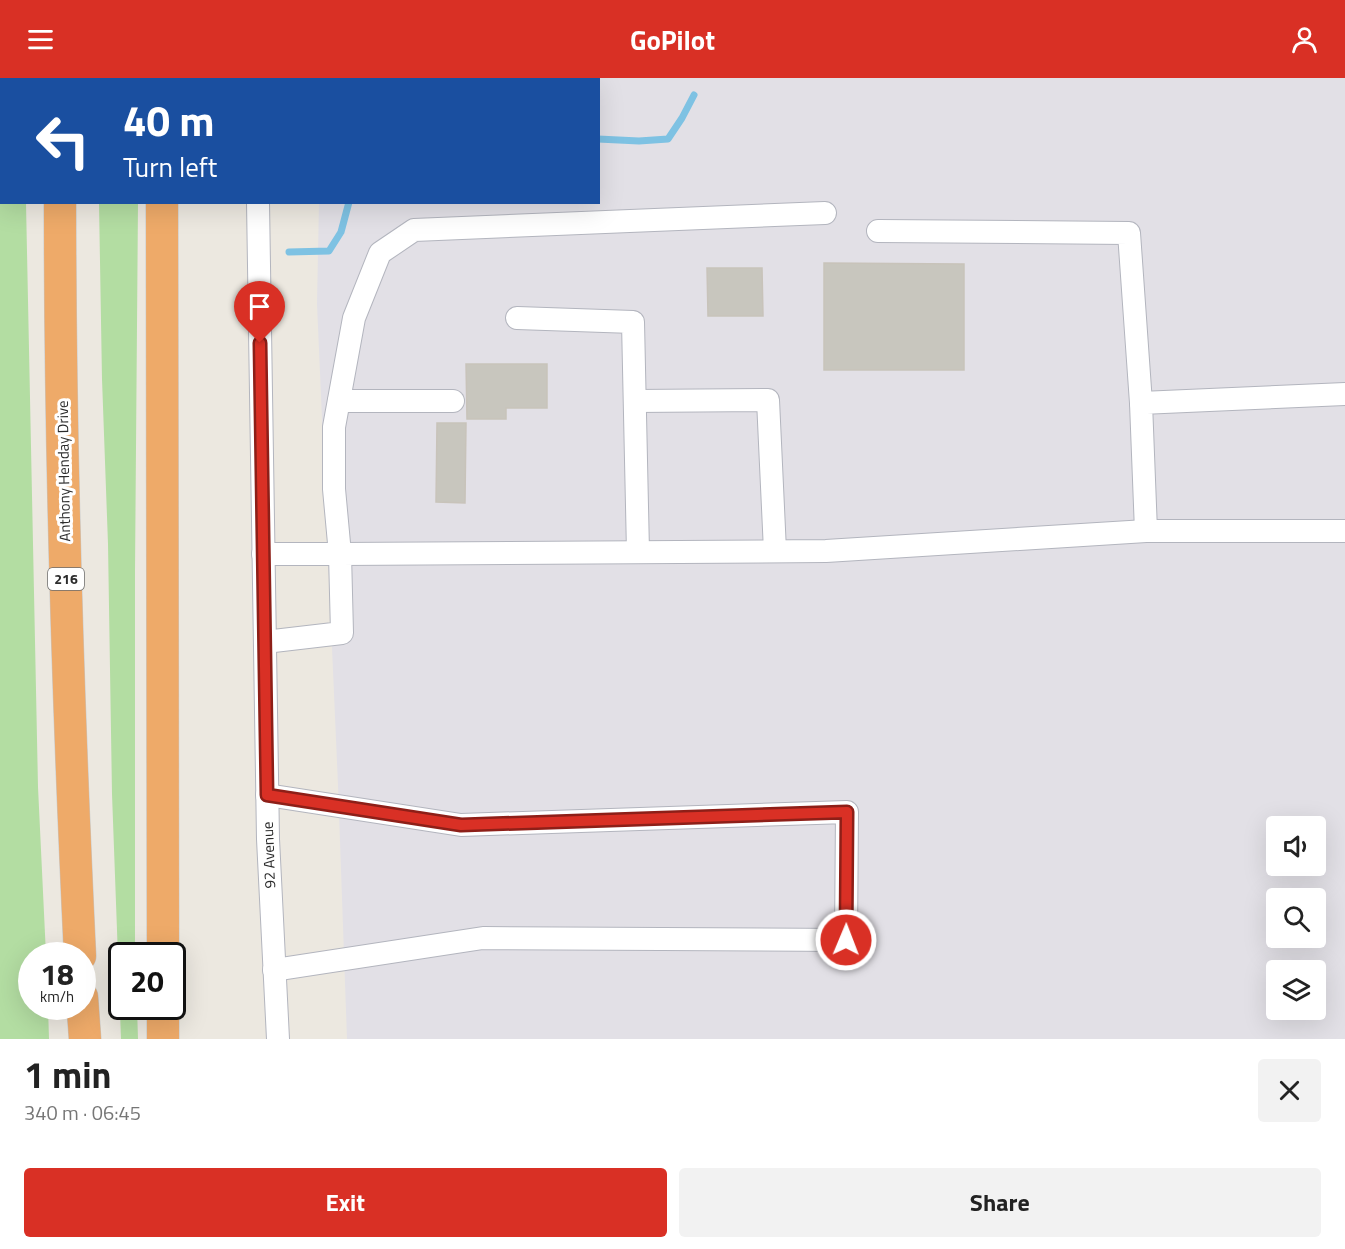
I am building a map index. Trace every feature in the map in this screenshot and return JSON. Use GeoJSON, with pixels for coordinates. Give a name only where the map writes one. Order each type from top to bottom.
{"type":"FeatureCollection","features":[{"type":"Feature","properties":{"kind":"highway","name":"Anthony Henday Drive"},"geometry":{"type":"LineString","coordinates":[[60,204],[60,321],[69,728],[79,942]]}},
{"type":"Feature","properties":{"kind":"highway"},"geometry":{"type":"LineString","coordinates":[[162,204],[163,942]]}},
{"type":"Feature","properties":{"kind":"highway"},"geometry":{"type":"LineString","coordinates":[[84,1020],[85,1039]]}},
{"type":"Feature","properties":{"kind":"highway"},"geometry":{"type":"LineString","coordinates":[[163,1020],[163,1039]]}},
{"type":"Feature","properties":{"kind":"street","name":"92 Avenue"},"geometry":{"type":"LineString","coordinates":[[258,204],[267,795],[278,1039]]}},
{"type":"Feature","properties":{"kind":"street"},"geometry":{"type":"LineString","coordinates":[[265,642],[342,633],[340,554],[334,489],[334,427],[354,318],[380,254],[414,230],[825,213]]}},
{"type":"Feature","properties":{"kind":"street"},"geometry":{"type":"LineString","coordinates":[[878,231],[1129,233],[1141,403],[1146,531]]}},
{"type":"Feature","properties":{"kind":"street"},"geometry":{"type":"LineString","coordinates":[[517,318],[633,322],[638,552]]}},
{"type":"Feature","properties":{"kind":"street"},"geometry":{"type":"LineString","coordinates":[[1141,403],[1345,394]]}},
{"type":"Feature","properties":{"kind":"street"},"geometry":{"type":"LineString","coordinates":[[635,401],[768,400],[775,551]]}},
{"type":"Feature","properties":{"kind":"street"},"geometry":{"type":"LineString","coordinates":[[339,401],[453,401]]}},
{"type":"Feature","properties":{"kind":"street"},"geometry":{"type":"LineString","coordinates":[[263,554],[826,551],[1146,531],[1345,531]]}},
{"type":"Feature","properties":{"kind":"street"},"geometry":{"type":"LineString","coordinates":[[267,795],[461,825],[847,812],[846,940],[483,938],[274,970]]}},
{"type":"Feature","properties":{"kind":"shaded area"},"geometry":{"type":"Polygon","coordinates":[[[600,78],[1345,78],[1345,1039],[347,1039],[317,304],[319,204],[600,204],[600,78]]]}},
{"type":"Feature","properties":{"kind":"green space"},"geometry":{"type":"Polygon","coordinates":[[[0,204],[26,204],[38,787],[45,942],[18,942],[18,1020],[48,1020],[49,1039],[0,1039],[0,204]]]}},
{"type":"Feature","properties":{"kind":"green space"},"geometry":{"type":"Polygon","coordinates":[[[99,204],[138,204],[135,942],[117,942],[112,794],[99,204]]]}},
{"type":"Feature","properties":{"kind":"green space"},"geometry":{"type":"Polygon","coordinates":[[[120,1020],[137,1020],[138,1039],[121,1039],[120,1020]]]}},
{"type":"Feature","properties":{"kind":"building"},"geometry":{"type":"Polygon","coordinates":[[[824,263],[964,264],[964,370],[824,370],[824,263]]]}},
{"type":"Feature","properties":{"kind":"building"},"geometry":{"type":"Polygon","coordinates":[[[707,268],[762,268],[763,316],[708,316],[707,268]]]}},
{"type":"Feature","properties":{"kind":"building"},"geometry":{"type":"Polygon","coordinates":[[[466,364],[547,364],[547,408],[506,408],[506,419],[467,419],[466,364]]]}},
{"type":"Feature","properties":{"kind":"building"},"geometry":{"type":"Polygon","coordinates":[[[437,423],[466,423],[465,503],[436,502],[437,423]]]}},
{"type":"Feature","properties":{"kind":"waterway"},"geometry":{"type":"LineString","coordinates":[[600,139],[639,141],[668,139],[694,95]]}},
{"type":"Feature","properties":{"kind":"waterway"},"geometry":{"type":"LineString","coordinates":[[289,252],[329,251],[341,232],[348,204]]}},
{"type":"Feature","properties":{"kind":"route"},"geometry":{"type":"LineString","coordinates":[[260,343],[267,795],[461,825],[847,812],[846,940]]}}]}
